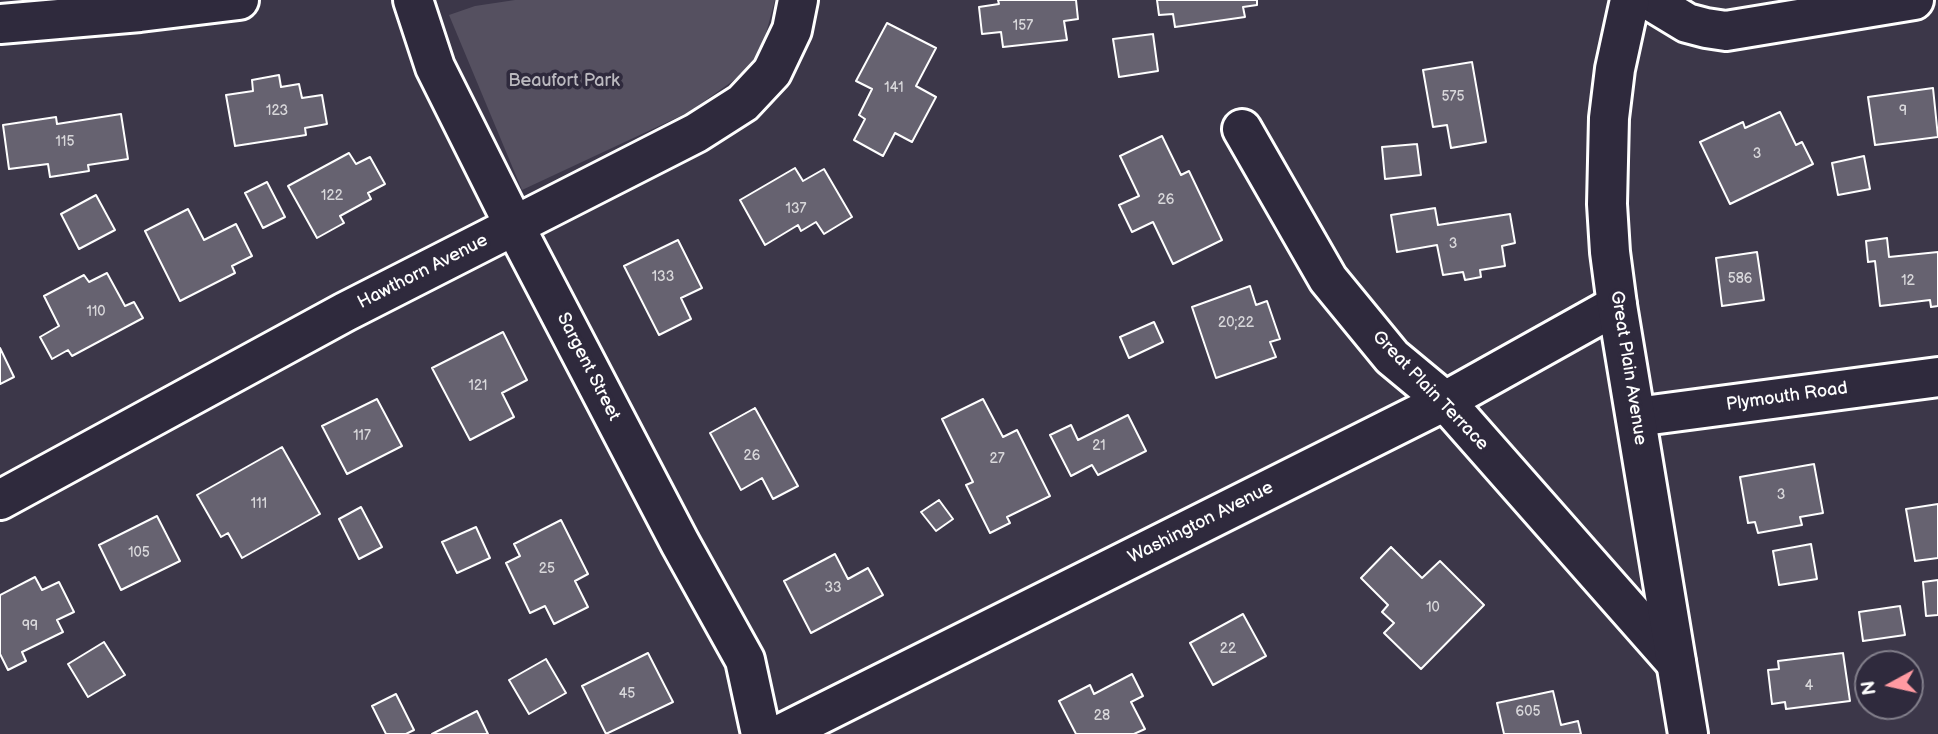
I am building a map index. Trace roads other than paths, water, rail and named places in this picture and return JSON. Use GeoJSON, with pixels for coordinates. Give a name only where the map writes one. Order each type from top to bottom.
{"type":"FeatureCollection","features":[{"type":"Feature","properties":{"kind":"street"},"geometry":{"type":"LineString","coordinates":[[0,24],[137,6],[239,0]]}},
{"type":"Feature","properties":{"kind":"street","name":"Sargent Street"},"geometry":{"type":"LineString","coordinates":[[412,0],[435,67],[514,225],[680,544],[745,660],[761,734]]}},
{"type":"Feature","properties":{"kind":"street","name":"Hawthorn Avenue"},"geometry":{"type":"LineString","coordinates":[[0,500],[345,312],[696,133],[743,103],[772,72],[792,30],[798,0]]}},
{"type":"Feature","properties":{"kind":"street","name":"Great Plain Avenue"},"geometry":{"type":"LineString","coordinates":[[1630,0],[1615,69],[1606,160],[1606,204],[1617,305],[1688,734]]}},
{"type":"Feature","properties":{"kind":"street"},"geometry":{"type":"LineString","coordinates":[[1649,0],[1687,23],[1726,31],[1914,0]]}},
{"type":"Feature","properties":{"kind":"street","name":"Great Plain Terrace"},"geometry":{"type":"LineString","coordinates":[[1242,129],[1328,279],[1392,357],[1445,401],[1676,663]]}},
{"type":"Feature","properties":{"kind":"street","name":"Washington Avenue"},"geometry":{"type":"LineString","coordinates":[[781,734],[1445,401],[1617,305]]}},
{"type":"Feature","properties":{"kind":"street","name":"Plymouth Road"},"geometry":{"type":"LineString","coordinates":[[1636,417],[1938,377]]}},
{"type":"Feature","properties":{"kind":"park label","name":"Beaufort Park"},"geometry":{"type":"Point","coordinates":[564,81]}}]}
